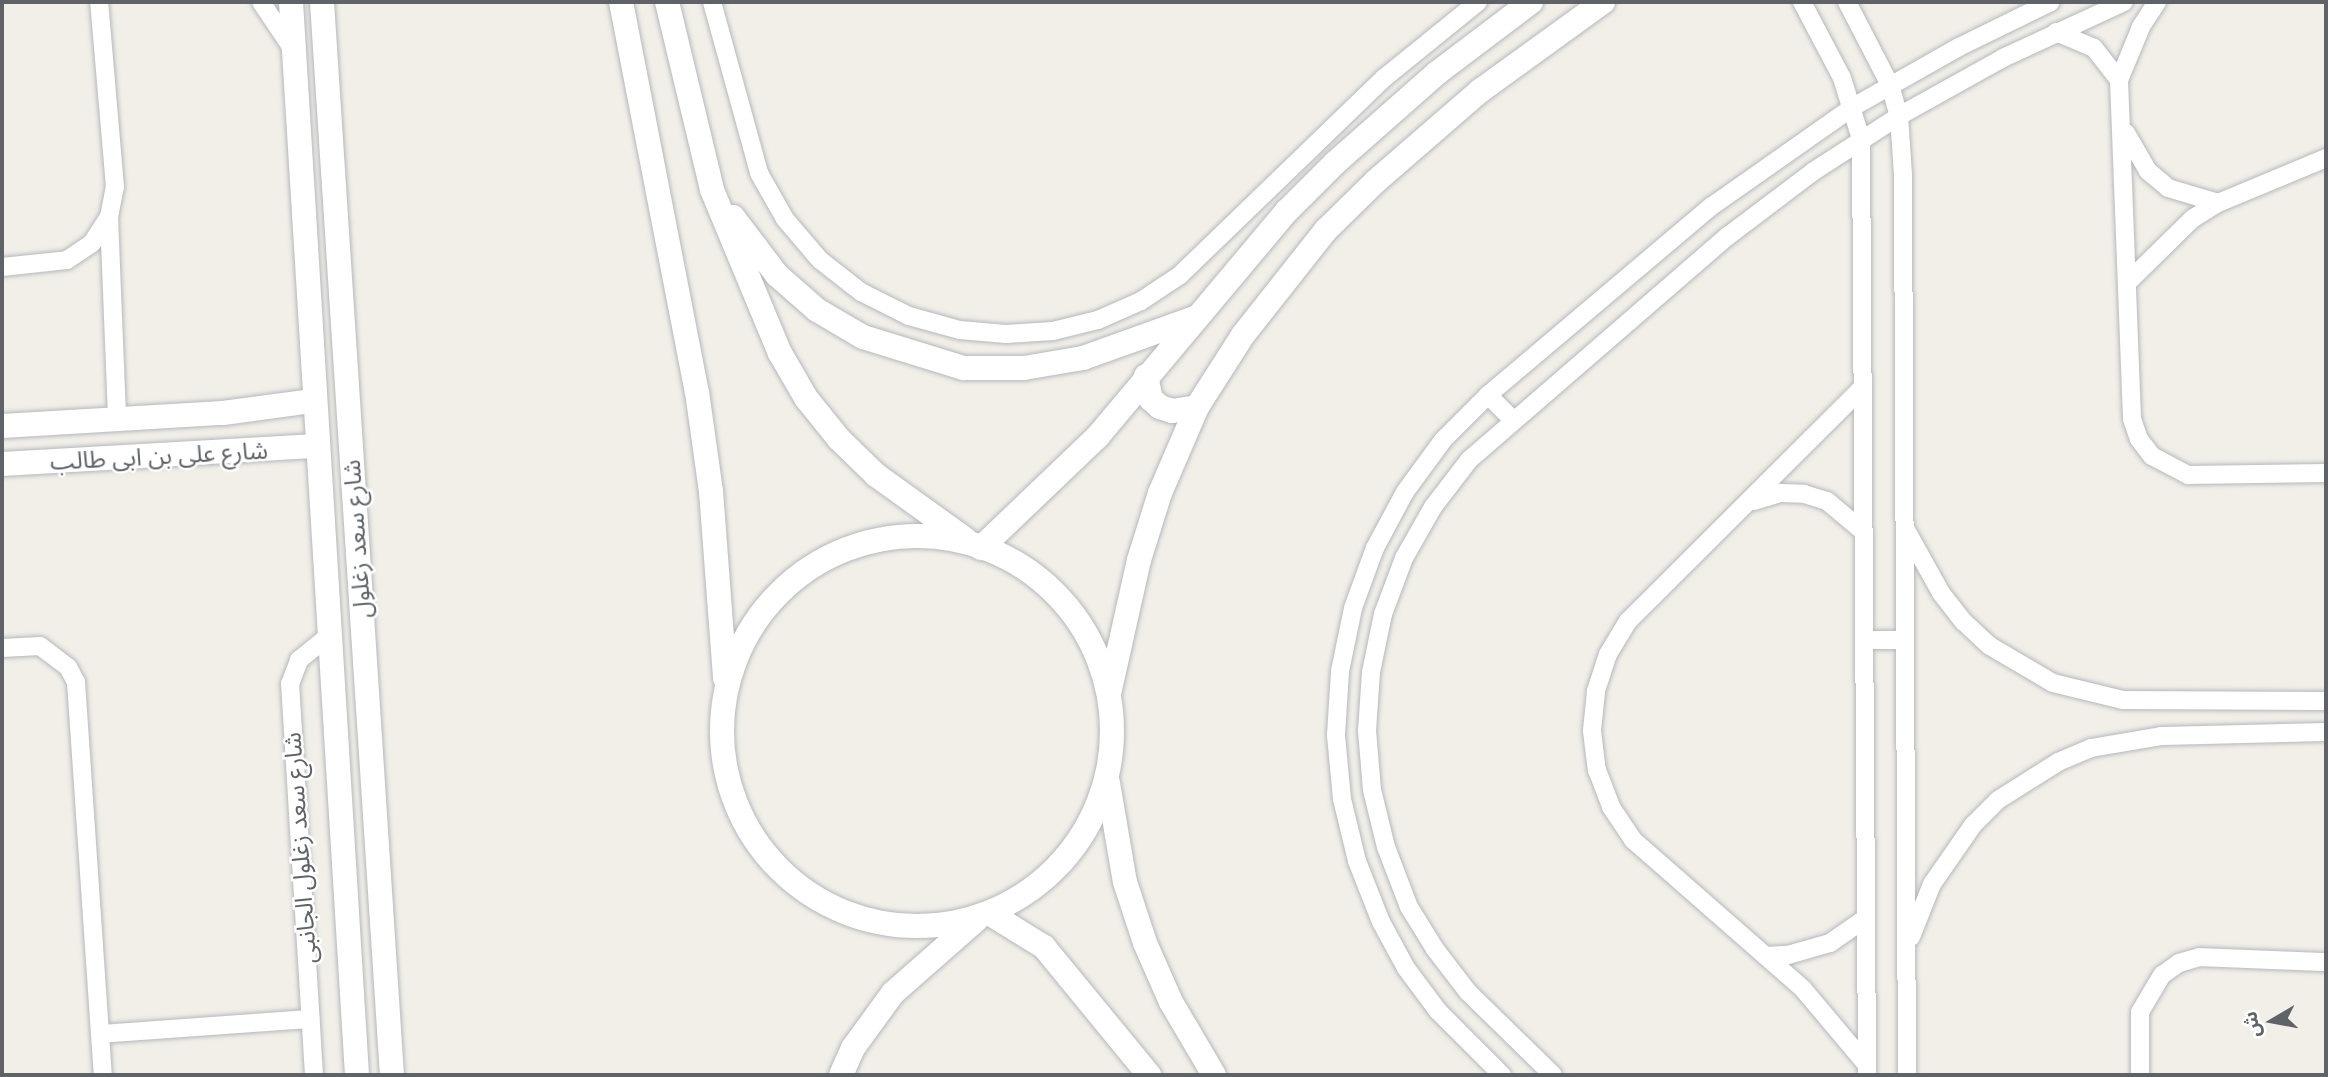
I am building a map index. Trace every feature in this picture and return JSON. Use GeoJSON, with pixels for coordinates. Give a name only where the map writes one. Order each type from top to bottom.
{"type":"FeatureCollection","features":[{"type":"Feature","properties":{"kind":"street"},"geometry":{"type":"LineString","coordinates":[[99,2],[115,187],[109,218],[117,419]]}},
{"type":"Feature","properties":{"kind":"street"},"geometry":{"type":"LineString","coordinates":[[261,2],[295,51]]}},
{"type":"Feature","properties":{"kind":"street","name":"شارع سعد زغلول"},"geometry":{"type":"LineString","coordinates":[[291,2],[327,637],[357,1075]]}},
{"type":"Feature","properties":{"kind":"street","name":"شارع سعد زغلول"},"geometry":{"type":"LineString","coordinates":[[322,2],[392,1075]]}},
{"type":"Feature","properties":{"kind":"street"},"geometry":{"type":"LineString","coordinates":[[621,2],[700,417],[718,556],[726,689],[722,727],[733,796],[761,847],[792,881],[842,911],[886,925],[921,927],[985,914],[1044,947],[1149,1075]]}},
{"type":"Feature","properties":{"kind":"street"},"geometry":{"type":"LineString","coordinates":[[667,2],[712,190],[780,353],[806,398],[876,475],[976,545],[1011,560],[1046,585],[1075,618],[1096,656],[1109,698]]}},
{"type":"Feature","properties":{"kind":"street"},"geometry":{"type":"LineString","coordinates":[[712,2],[759,173],[785,219],[820,260],[862,292],[909,316],[960,330],[1006,334],[1053,331],[1098,320],[1141,301],[1180,275],[1384,78],[1478,2]]}},
{"type":"Feature","properties":{"kind":"street"},"geometry":{"type":"LineString","coordinates":[[726,689],[756,620],[781,590],[811,567],[844,550],[881,539],[919,536],[976,545],[1061,476],[1287,211],[1335,163],[1437,74],[1531,2]]}},
{"type":"Feature","properties":{"kind":"street"},"geometry":{"type":"LineString","coordinates":[[1214,1075],[1171,1003],[1145,943],[1125,882],[1107,772],[1109,698],[1139,560],[1160,493],[1198,407],[1243,335],[1326,230],[1480,91],[1603,2]]}},
{"type":"Feature","properties":{"kind":"street"},"geometry":{"type":"LineString","coordinates":[[1802,2],[1853,107],[1861,139],[1867,1070]]}},
{"type":"Feature","properties":{"kind":"street"},"geometry":{"type":"LineString","coordinates":[[1847,2],[1891,85],[1899,116],[1905,528],[1907,1075]]}},
{"type":"Feature","properties":{"kind":"street"},"geometry":{"type":"LineString","coordinates":[[1502,1075],[1438,1011],[1381,922],[1357,862],[1342,799],[1336,735],[1340,671],[1353,608],[1375,548],[1405,492],[1443,440],[1488,395],[1712,206],[1853,107],[2051,2]]}},
{"type":"Feature","properties":{"kind":"street"},"geometry":{"type":"LineString","coordinates":[[1553,1075],[1468,992],[1409,907],[1386,848],[1372,790],[1367,731],[1371,672],[1383,614],[1416,538],[1469,460],[1511,419],[1728,236],[1861,139],[1899,116],[2056,32],[2124,2]]}},
{"type":"Feature","properties":{"kind":"street"},"geometry":{"type":"LineString","coordinates":[[2157,2],[2141,26],[2119,80],[2132,419],[2152,456],[2188,475],[2326,473]]}},
{"type":"Feature","properties":{"kind":"street"},"geometry":{"type":"LineString","coordinates":[[2056,32],[2094,48],[2119,80]]}},
{"type":"Feature","properties":{"kind":"street"},"geometry":{"type":"LineString","coordinates":[[2122,125],[2133,150],[2158,179],[2192,198],[2218,203]]}},
{"type":"Feature","properties":{"kind":"street"},"geometry":{"type":"LineString","coordinates":[[2128,282],[2169,237],[2218,203],[2326,158]]}},
{"type":"Feature","properties":{"kind":"street"},"geometry":{"type":"LineString","coordinates":[[712,190],[776,275],[817,310],[863,337],[951,365],[1024,368],[1083,358],[1196,318]]}},
{"type":"Feature","properties":{"kind":"street"},"geometry":{"type":"LineString","coordinates":[[2,267],[67,260],[92,243],[109,218]]}},
{"type":"Feature","properties":{"kind":"street"},"geometry":{"type":"LineString","coordinates":[[1146,376],[1151,399],[1160,407],[1172,411],[1198,407]]}},
{"type":"Feature","properties":{"kind":"street"},"geometry":{"type":"LineString","coordinates":[[1863,387],[1628,621],[1608,654],[1596,692],[1592,731],[1606,795],[1633,840],[1766,956],[1837,1026],[1867,1070]]}},
{"type":"Feature","properties":{"kind":"street"},"geometry":{"type":"LineString","coordinates":[[1488,395],[1511,419]]}},
{"type":"Feature","properties":{"kind":"street","name":"شارع على بن ابى طالب"},"geometry":{"type":"LineString","coordinates":[[2,426],[223,413],[313,401]]}},
{"type":"Feature","properties":{"kind":"street"},"geometry":{"type":"LineString","coordinates":[[223,413],[225,451]]}},
{"type":"Feature","properties":{"kind":"street","name":"شارع على بن ابى طالب"},"geometry":{"type":"LineString","coordinates":[[2,464],[316,446]]}},
{"type":"Feature","properties":{"kind":"street"},"geometry":{"type":"LineString","coordinates":[[1750,502],[1781,493],[1804,494],[1826,501],[1864,532]]}},
{"type":"Feature","properties":{"kind":"street"},"geometry":{"type":"LineString","coordinates":[[1905,528],[1941,593],[1964,622],[2010,660],[2053,683],[2123,700],[2326,701]]}},
{"type":"Feature","properties":{"kind":"street","name":"شارع سعد زغلول الجانبى"},"geometry":{"type":"LineString","coordinates":[[314,1075],[290,684],[299,660],[327,637]]}},
{"type":"Feature","properties":{"kind":"street"},"geometry":{"type":"LineString","coordinates":[[1865,640],[1905,640]]}},
{"type":"Feature","properties":{"kind":"street"},"geometry":{"type":"LineString","coordinates":[[2,648],[40,646],[68,667],[76,682],[103,1075]]}},
{"type":"Feature","properties":{"kind":"street"},"geometry":{"type":"LineString","coordinates":[[1906,951],[1932,884],[1973,825],[1998,800],[2058,762],[2091,748],[2161,736],[2326,732]]}},
{"type":"Feature","properties":{"kind":"street"},"geometry":{"type":"LineString","coordinates":[[841,1075],[865,1028],[893,993],[985,914],[1044,880],[1066,858],[1084,831],[1107,772]]}},
{"type":"Feature","properties":{"kind":"street"},"geometry":{"type":"LineString","coordinates":[[1381,922],[1409,907]]}},
{"type":"Feature","properties":{"kind":"street"},"geometry":{"type":"LineString","coordinates":[[1766,956],[1788,955],[1830,943],[1866,918]]}},
{"type":"Feature","properties":{"kind":"street"},"geometry":{"type":"LineString","coordinates":[[2140,1075],[2140,1012],[2161,975],[2179,963],[2200,957],[2326,962]]}},
{"type":"Feature","properties":{"kind":"street"},"geometry":{"type":"LineString","coordinates":[[349,959],[383,958]]}},
{"type":"Feature","properties":{"kind":"street"},"geometry":{"type":"LineString","coordinates":[[100,1034],[310,1019]]}}]}
